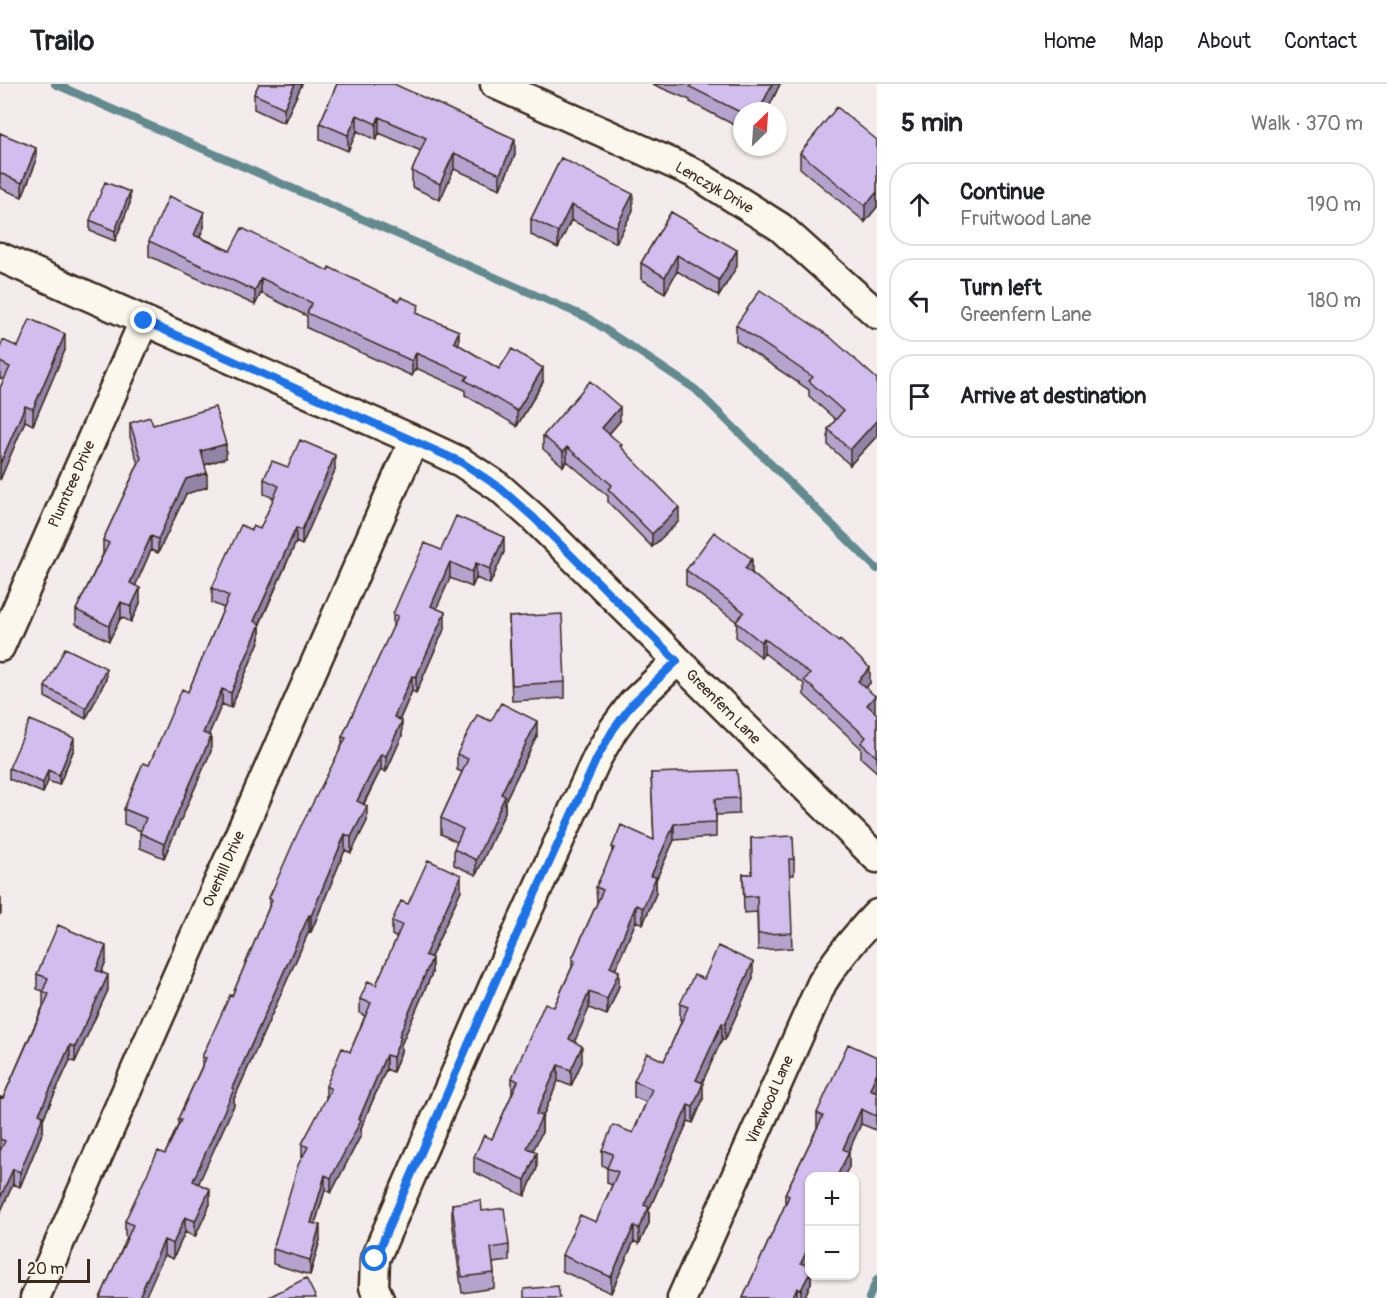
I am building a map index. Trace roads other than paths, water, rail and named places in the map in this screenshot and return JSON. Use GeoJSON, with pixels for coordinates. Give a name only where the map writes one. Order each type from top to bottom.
{"type":"FeatureCollection","features":[{"type":"Feature","properties":{"kind":"street","name":"Lenczyk Drive"},"geometry":{"type":"LineString","coordinates":[[495,84],[694,173],[780,227],[877,314]]}},
{"type":"Feature","properties":{"kind":"street","name":"Greenfern Lane"},"geometry":{"type":"LineString","coordinates":[[0,257],[414,440],[461,462],[499,487],[534,518],[877,858]]}},
{"type":"Feature","properties":{"kind":"street","name":"Plumtree Drive"},"geometry":{"type":"LineString","coordinates":[[0,647],[144,321]]}},
{"type":"Feature","properties":{"kind":"street","name":"Overhill Drive"},"geometry":{"type":"LineString","coordinates":[[35,1298],[414,440]]}},
{"type":"Feature","properties":{"kind":"street"},"geometry":{"type":"LineString","coordinates":[[379,1298],[374,1287],[375,1259],[501,969],[597,758],[613,730],[632,704],[677,661]]}},
{"type":"Feature","properties":{"kind":"street","name":"Vinewood Lane"},"geometry":{"type":"LineString","coordinates":[[682,1298],[822,983],[857,934],[877,914]]}},
{"type":"Feature","properties":{"kind":"waterway"},"geometry":{"type":"LineString","coordinates":[[55,84],[588,318],[695,389],[877,569]]}},
{"type":"Feature","properties":{"kind":"waterway"},"geometry":{"type":"LineString","coordinates":[[869,1298],[877,1279]]}}]}
